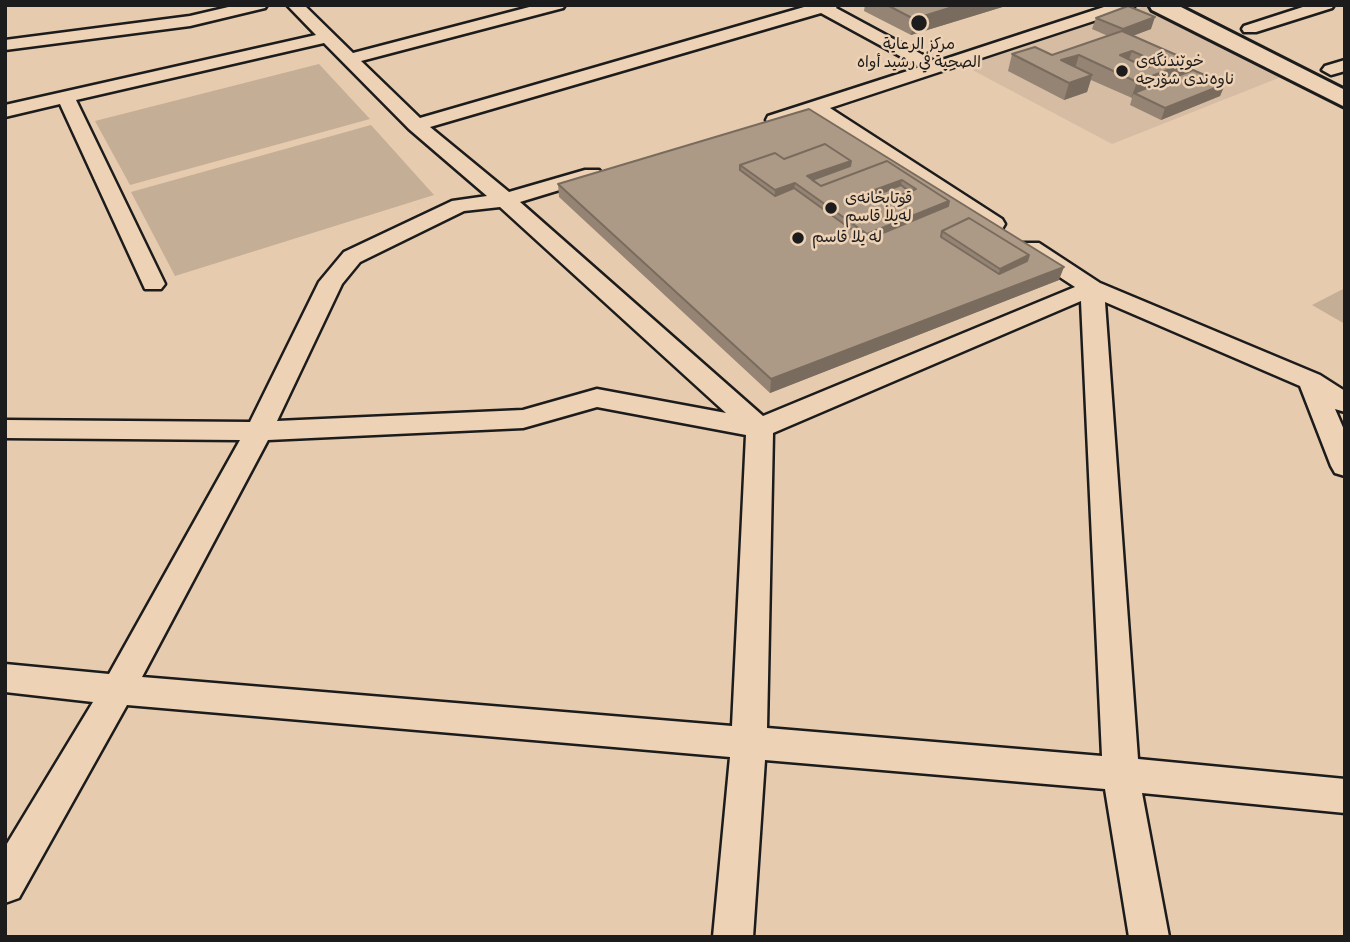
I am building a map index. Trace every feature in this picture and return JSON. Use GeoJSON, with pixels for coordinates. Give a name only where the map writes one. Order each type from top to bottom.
{"type":"FeatureCollection","features":[{"type":"Feature","properties":{"kind":"main road"},"geometry":{"type":"LineString","coordinates":[[1160,5],[1345,100]]}},
{"type":"Feature","properties":{"kind":"main road"},"geometry":{"type":"LineString","coordinates":[[1204,5],[1340,71]]}},
{"type":"Feature","properties":{"kind":"street"},"geometry":{"type":"LineString","coordinates":[[5,46],[190,21],[259,5]]}},
{"type":"Feature","properties":{"kind":"street"},"geometry":{"type":"LineString","coordinates":[[295,5],[416,125],[505,200],[760,428]]}},
{"type":"Feature","properties":{"kind":"street"},"geometry":{"type":"LineString","coordinates":[[490,5],[507,18]]}},
{"type":"Feature","properties":{"kind":"street"},"geometry":{"type":"LineString","coordinates":[[349,59],[557,5]]}},
{"type":"Feature","properties":{"kind":"street"},"geometry":{"type":"LineString","coordinates":[[752,127],[1127,5]]}},
{"type":"Feature","properties":{"kind":"street"},"geometry":{"type":"LineString","coordinates":[[1250,29],[1326,5]]}},
{"type":"Feature","properties":{"kind":"street"},"geometry":{"type":"LineString","coordinates":[[416,125],[824,6],[935,68]]}},
{"type":"Feature","properties":{"kind":"street"},"geometry":{"type":"LineString","coordinates":[[5,111],[327,37]]}},
{"type":"Feature","properties":{"kind":"street"},"geometry":{"type":"LineString","coordinates":[[66,98],[153,284]]}},
{"type":"Feature","properties":{"kind":"street"},"geometry":{"type":"LineString","coordinates":[[817,108],[1092,288],[1311,381],[1345,403]]}},
{"type":"Feature","properties":{"kind":"street"},"geometry":{"type":"LineString","coordinates":[[5,884],[118,690],[259,431],[331,282],[352,257],[459,205],[505,200],[609,169]]}},
{"type":"Feature","properties":{"kind":"street"},"geometry":{"type":"LineString","coordinates":[[5,429],[259,431],[523,419],[597,398],[760,428],[1092,288]]}},
{"type":"Feature","properties":{"kind":"street"},"geometry":{"type":"LineString","coordinates":[[1092,288],[1121,774],[1149,937]]}},
{"type":"Feature","properties":{"kind":"street"},"geometry":{"type":"LineString","coordinates":[[1311,381],[1345,466]]}},
{"type":"Feature","properties":{"kind":"street"},"geometry":{"type":"LineString","coordinates":[[733,937],[749,742],[760,428]]}},
{"type":"Feature","properties":{"kind":"street"},"geometry":{"type":"LineString","coordinates":[[5,678],[118,690],[1121,774],[1345,796]]}},
{"type":"Feature","properties":{"kind":"shaded area","name":"خوێندنگەی ناوەندی شۆرجە"},"geometry":{"type":"Polygon","coordinates":[[[1143,7],[1152,8],[1281,77],[1112,144],[963,65],[1143,7]]]}},
{"type":"Feature","properties":{"kind":"shaded area"},"geometry":{"type":"Polygon","coordinates":[[[319,64],[370,119],[130,185],[95,121],[319,64]]]}},
{"type":"Feature","properties":{"kind":"shaded area"},"geometry":{"type":"Polygon","coordinates":[[[371,125],[434,195],[175,276],[131,192],[371,125]]]}},
{"type":"Feature","properties":{"kind":"shaded area"},"geometry":{"type":"Polygon","coordinates":[[[1345,288],[1345,324],[1312,305],[1345,288]]]}},
{"type":"Feature","properties":{"kind":"building"},"geometry":{"type":"Polygon","coordinates":[[[887,5],[959,5],[914,19],[887,5]]]}},
{"type":"Feature","properties":{"kind":"building"},"geometry":{"type":"Polygon","coordinates":[[[1128,6],[1155,17],[1123,29],[1096,18],[1128,6]]]}},
{"type":"Feature","properties":{"kind":"building"},"geometry":{"type":"Polygon","coordinates":[[[1122,31],[1190,61],[1137,82],[1079,55],[1061,60],[1092,75],[1069,83],[1012,54],[1035,47],[1052,55],[1122,31]],[[1132,51],[1120,55],[1146,68],[1159,63],[1132,51]]]}},
{"type":"Feature","properties":{"kind":"building"},"geometry":{"type":"Polygon","coordinates":[[[1193,70],[1225,84],[1165,108],[1134,93],[1193,70]]]}},
{"type":"Feature","properties":{"kind":"building","name":"له يلا قاسم"},"geometry":{"type":"Polygon","coordinates":[[[809,109],[1064,267],[771,379],[558,184],[809,109]],[[825,144],[784,159],[775,153],[740,165],[740,170],[775,196],[794,188],[866,240],[948,206],[949,201],[887,161],[821,186],[812,180],[850,166],[851,161],[825,144]],[[969,218],[942,231],[941,237],[999,274],[1027,261],[1029,255],[969,218]]]}},
{"type":"Feature","properties":{"kind":"building"},"geometry":{"type":"Polygon","coordinates":[[[825,144],[851,161],[807,176],[821,186],[887,161],[949,201],[867,234],[795,183],[775,190],[740,165],[775,153],[784,159],[825,144]],[[902,180],[869,192],[883,202],[916,189],[902,180]]]}},
{"type":"Feature","properties":{"kind":"building"},"geometry":{"type":"Polygon","coordinates":[[[901,185],[910,192],[883,202],[874,196],[901,185]]]}},
{"type":"Feature","properties":{"kind":"building"},"geometry":{"type":"Polygon","coordinates":[[[969,218],[1029,255],[1000,269],[942,231],[969,218]]]}},
{"type":"Feature","properties":{"kind":"place","name":"مركز الرعاية الصحية في رشيد أواه"},"geometry":{"type":"Point","coordinates":[919,23]}},
{"type":"Feature","properties":{"kind":"place","name":"خوێندنگەی ناوەندی شۆرجە"},"geometry":{"type":"Point","coordinates":[1122,71]}},
{"type":"Feature","properties":{"kind":"place","name":"قوتابخانەی لەیلا قاسم"},"geometry":{"type":"Point","coordinates":[831,208]}},
{"type":"Feature","properties":{"kind":"place","name":"له يلا قاسم"},"geometry":{"type":"Point","coordinates":[798,238]}}]}
